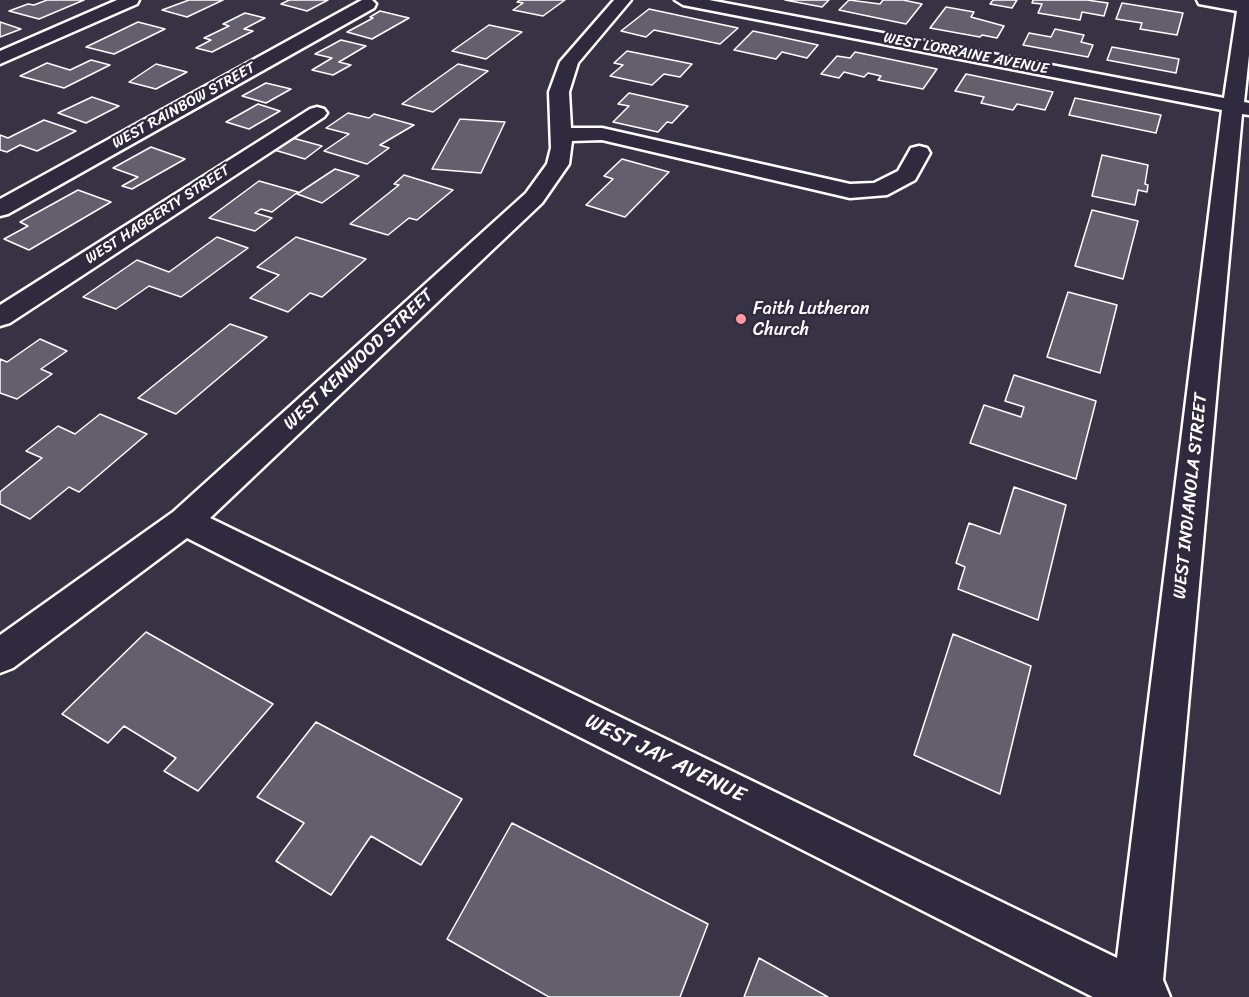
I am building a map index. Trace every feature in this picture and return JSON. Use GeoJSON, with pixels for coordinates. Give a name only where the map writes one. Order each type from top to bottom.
{"type":"FeatureCollection","features":[{"type":"Feature","properties":{"kind":"street"},"geometry":{"type":"LineString","coordinates":[[0,58],[131,0]]}},
{"type":"Feature","properties":{"kind":"street","name":"WEST KENWOOD STREET"},"geometry":{"type":"LineString","coordinates":[[0,656],[185,521],[534,198],[558,164],[562,148],[560,92],[568,62],[623,0]]}},
{"type":"Feature","properties":{"kind":"street","name":"WEST LORRAINE AVENUE"},"geometry":{"type":"LineString","coordinates":[[683,0],[1241,107]]}},
{"type":"Feature","properties":{"kind":"street"},"geometry":{"type":"LineString","coordinates":[[1205,0],[1247,4]]}},
{"type":"Feature","properties":{"kind":"street","name":"WEST RAINBOW STREET"},"geometry":{"type":"LineString","coordinates":[[0,208],[368,4]]}},
{"type":"Feature","properties":{"kind":"street","name":"WEST INDIANOLA STREET"},"geometry":{"type":"LineString","coordinates":[[1141,995],[1241,107],[1247,4]]}},
{"type":"Feature","properties":{"kind":"street","name":"WEST HAGGERTY STREET"},"geometry":{"type":"LineString","coordinates":[[0,317],[316,114]]}},
{"type":"Feature","properties":{"kind":"street"},"geometry":{"type":"LineString","coordinates":[[561,135],[602,134],[850,191],[879,190],[907,175],[919,153]]}},
{"type":"Feature","properties":{"kind":"street","name":"WEST JAY AVENUE"},"geometry":{"type":"LineString","coordinates":[[185,521],[1141,995]]}},
{"type":"Feature","properties":{"kind":"building"},"geometry":{"type":"Polygon","coordinates":[[[47,0],[84,0],[39,19],[9,11],[28,4],[34,5],[47,0]]]}},
{"type":"Feature","properties":{"kind":"building"},"geometry":{"type":"Polygon","coordinates":[[[189,0],[223,0],[187,17],[162,10],[189,0]]]}},
{"type":"Feature","properties":{"kind":"building"},"geometry":{"type":"Polygon","coordinates":[[[289,0],[328,0],[307,11],[281,4],[289,0]]]}},
{"type":"Feature","properties":{"kind":"building"},"geometry":{"type":"Polygon","coordinates":[[[520,0],[565,0],[543,16],[513,10],[523,3],[517,2],[520,0]]]}},
{"type":"Feature","properties":{"kind":"building"},"geometry":{"type":"Polygon","coordinates":[[[785,0],[829,0],[822,7],[785,0]]]}},
{"type":"Feature","properties":{"kind":"building"},"geometry":{"type":"Polygon","coordinates":[[[849,0],[880,4],[883,0],[903,0],[922,4],[906,24],[839,10],[849,0]]]}},
{"type":"Feature","properties":{"kind":"building"},"geometry":{"type":"Polygon","coordinates":[[[993,0],[1017,0],[1012,8],[990,4],[993,0]]]}},
{"type":"Feature","properties":{"kind":"building"},"geometry":{"type":"Polygon","coordinates":[[[1033,0],[1087,0],[1108,3],[1104,16],[1082,12],[1080,20],[1038,13],[1042,4],[1032,3],[1033,0]]]}},
{"type":"Feature","properties":{"kind":"building"},"geometry":{"type":"Polygon","coordinates":[[[1122,3],[1183,13],[1177,35],[1140,29],[1142,23],[1116,19],[1122,3]]]}},
{"type":"Feature","properties":{"kind":"building"},"geometry":{"type":"Polygon","coordinates":[[[946,7],[974,12],[971,17],[1004,26],[997,38],[930,28],[946,7]]]}},
{"type":"Feature","properties":{"kind":"building"},"geometry":{"type":"Polygon","coordinates":[[[649,9],[738,28],[720,44],[654,30],[646,37],[621,31],[649,9]]]}},
{"type":"Feature","properties":{"kind":"building"},"geometry":{"type":"Polygon","coordinates":[[[380,11],[409,18],[372,39],[347,32],[373,18],[370,17],[380,11]]]}},
{"type":"Feature","properties":{"kind":"building"},"geometry":{"type":"Polygon","coordinates":[[[245,13],[265,18],[244,29],[253,31],[212,52],[196,48],[211,40],[204,38],[229,26],[223,24],[245,13]]]}},
{"type":"Feature","properties":{"kind":"building"},"geometry":{"type":"Polygon","coordinates":[[[0,22],[21,29],[0,37],[0,22]]]}},
{"type":"Feature","properties":{"kind":"building"},"geometry":{"type":"Polygon","coordinates":[[[138,22],[165,29],[114,54],[86,47],[138,22]]]}},
{"type":"Feature","properties":{"kind":"building"},"geometry":{"type":"Polygon","coordinates":[[[489,25],[522,32],[486,59],[452,51],[489,25]]]}},
{"type":"Feature","properties":{"kind":"building"},"geometry":{"type":"Polygon","coordinates":[[[1055,29],[1084,35],[1081,42],[1093,45],[1088,57],[1023,45],[1029,33],[1051,37],[1055,29]]]}},
{"type":"Feature","properties":{"kind":"building"},"geometry":{"type":"Polygon","coordinates":[[[753,31],[818,45],[807,58],[782,52],[776,59],[734,50],[753,31]]]}},
{"type":"Feature","properties":{"kind":"building"},"geometry":{"type":"Polygon","coordinates":[[[341,40],[366,46],[339,62],[351,65],[333,75],[312,70],[332,58],[315,54],[341,40]]]}},
{"type":"Feature","properties":{"kind":"building"},"geometry":{"type":"Polygon","coordinates":[[[1112,47],[1179,59],[1176,73],[1107,60],[1112,47]]]}},
{"type":"Feature","properties":{"kind":"building"},"geometry":{"type":"Polygon","coordinates":[[[627,51],[692,64],[680,77],[664,74],[652,85],[610,76],[623,65],[614,63],[627,51]]]}},
{"type":"Feature","properties":{"kind":"building"},"geometry":{"type":"Polygon","coordinates":[[[855,52],[937,69],[923,89],[878,80],[881,76],[868,73],[864,77],[844,72],[839,78],[821,74],[837,56],[850,58],[855,52]]]}},
{"type":"Feature","properties":{"kind":"building"},"geometry":{"type":"Polygon","coordinates":[[[91,60],[110,65],[64,88],[20,76],[47,63],[70,70],[91,60]]]}},
{"type":"Feature","properties":{"kind":"building"},"geometry":{"type":"Polygon","coordinates":[[[156,64],[187,72],[156,89],[129,82],[156,64]]]}},
{"type":"Feature","properties":{"kind":"building"},"geometry":{"type":"Polygon","coordinates":[[[458,64],[488,71],[433,112],[402,104],[458,64]]]}},
{"type":"Feature","properties":{"kind":"building"},"geometry":{"type":"Polygon","coordinates":[[[966,74],[1053,92],[1045,110],[1017,104],[1013,110],[981,103],[984,97],[955,91],[966,74]]]}},
{"type":"Feature","properties":{"kind":"building"},"geometry":{"type":"Polygon","coordinates":[[[266,83],[291,89],[266,103],[242,96],[266,83]]]}},
{"type":"Feature","properties":{"kind":"building"},"geometry":{"type":"Polygon","coordinates":[[[629,93],[688,106],[672,123],[667,122],[658,132],[613,122],[629,106],[618,104],[629,93]]]}},
{"type":"Feature","properties":{"kind":"building"},"geometry":{"type":"Polygon","coordinates":[[[92,97],[119,106],[86,123],[58,113],[92,97]]]}},
{"type":"Feature","properties":{"kind":"building"},"geometry":{"type":"Polygon","coordinates":[[[1075,98],[1161,115],[1156,133],[1069,115],[1075,98]]]}},
{"type":"Feature","properties":{"kind":"building"},"geometry":{"type":"Polygon","coordinates":[[[258,104],[280,111],[249,129],[226,122],[258,104]]]}},
{"type":"Feature","properties":{"kind":"building"},"geometry":{"type":"Polygon","coordinates":[[[348,113],[369,118],[374,114],[414,125],[380,145],[389,148],[367,164],[324,151],[349,134],[326,128],[348,113]]]}},
{"type":"Feature","properties":{"kind":"building"},"geometry":{"type":"Polygon","coordinates":[[[460,119],[505,122],[481,173],[432,169],[460,119]]]}},
{"type":"Feature","properties":{"kind":"building"},"geometry":{"type":"Polygon","coordinates":[[[44,120],[76,131],[37,151],[20,145],[7,152],[0,150],[0,135],[8,138],[44,120]]]}},
{"type":"Feature","properties":{"kind":"building"},"geometry":{"type":"Polygon","coordinates":[[[289,137],[322,146],[305,159],[271,149],[289,137]]]}},
{"type":"Feature","properties":{"kind":"building"},"geometry":{"type":"Polygon","coordinates":[[[151,147],[185,159],[132,189],[122,186],[138,177],[113,168],[151,147]]]}},
{"type":"Feature","properties":{"kind":"building"},"geometry":{"type":"Polygon","coordinates":[[[1102,155],[1148,165],[1145,184],[1148,185],[1147,192],[1138,190],[1135,205],[1092,196],[1102,155]]]}},
{"type":"Feature","properties":{"kind":"building"},"geometry":{"type":"Polygon","coordinates":[[[622,159],[669,172],[625,217],[586,205],[613,179],[604,176],[622,159]]]}},
{"type":"Feature","properties":{"kind":"building"},"geometry":{"type":"Polygon","coordinates":[[[335,169],[359,176],[322,203],[297,194],[335,169]]]}},
{"type":"Feature","properties":{"kind":"building"},"geometry":{"type":"Polygon","coordinates":[[[404,175],[453,190],[417,220],[409,218],[388,235],[350,224],[399,185],[394,184],[404,175]]]}},
{"type":"Feature","properties":{"kind":"building"},"geometry":{"type":"Polygon","coordinates":[[[259,181],[298,192],[272,212],[261,209],[255,213],[272,218],[255,231],[209,218],[259,181]]]}},
{"type":"Feature","properties":{"kind":"building"},"geometry":{"type":"Polygon","coordinates":[[[78,190],[111,202],[29,250],[4,239],[28,226],[20,222],[78,190]]]}},
{"type":"Feature","properties":{"kind":"building"},"geometry":{"type":"Polygon","coordinates":[[[1092,210],[1138,221],[1123,279],[1075,266],[1092,210]]]}},
{"type":"Feature","properties":{"kind":"building"},"geometry":{"type":"Polygon","coordinates":[[[217,237],[248,248],[181,297],[149,286],[116,309],[83,297],[137,260],[169,272],[217,237]]]}},
{"type":"Feature","properties":{"kind":"building"},"geometry":{"type":"Polygon","coordinates":[[[296,237],[366,259],[322,297],[310,293],[288,312],[250,298],[279,275],[257,267],[296,237]]]}},
{"type":"Feature","properties":{"kind":"building"},"geometry":{"type":"Polygon","coordinates":[[[1068,292],[1117,305],[1100,373],[1047,357],[1068,292]]]}},
{"type":"Feature","properties":{"kind":"building"},"geometry":{"type":"Polygon","coordinates":[[[230,324],[267,337],[176,414],[138,398],[230,324]]]}},
{"type":"Feature","properties":{"kind":"building"},"geometry":{"type":"Polygon","coordinates":[[[40,339],[67,351],[41,369],[52,374],[17,399],[0,393],[0,359],[7,362],[40,339]]]}},
{"type":"Feature","properties":{"kind":"building"},"geometry":{"type":"Polygon","coordinates":[[[1014,375],[1096,401],[1076,479],[970,443],[984,405],[1021,417],[1024,407],[1005,401],[1014,375]]]}},
{"type":"Feature","properties":{"kind":"building"},"geometry":{"type":"Polygon","coordinates":[[[100,414],[147,434],[79,492],[69,487],[30,519],[0,504],[0,492],[42,458],[26,451],[58,426],[75,434],[100,414]]]}},
{"type":"Feature","properties":{"kind":"building"},"geometry":{"type":"Polygon","coordinates":[[[1014,487],[1066,505],[1038,620],[958,589],[965,567],[956,563],[969,523],[1000,534],[1014,487]]]}},
{"type":"Feature","properties":{"kind":"building"},"geometry":{"type":"Polygon","coordinates":[[[146,632],[273,704],[198,791],[164,771],[176,758],[124,726],[108,743],[62,714],[146,632]]]}},
{"type":"Feature","properties":{"kind":"building"},"geometry":{"type":"Polygon","coordinates":[[[953,634],[1031,666],[1000,794],[914,755],[953,634]]]}},
{"type":"Feature","properties":{"kind":"building"},"geometry":{"type":"Polygon","coordinates":[[[316,722],[462,799],[421,865],[371,836],[331,895],[276,861],[304,823],[257,797],[316,722]]]}},
{"type":"Feature","properties":{"kind":"building"},"geometry":{"type":"Polygon","coordinates":[[[512,823],[708,924],[680,997],[549,997],[447,939],[512,823]]]}},
{"type":"Feature","properties":{"kind":"building"},"geometry":{"type":"Polygon","coordinates":[[[759,958],[828,997],[744,997],[759,958]]]}},
{"type":"Feature","properties":{"kind":"place","name":"Faith Lutheran Church"},"geometry":{"type":"Point","coordinates":[741,319]}}]}
